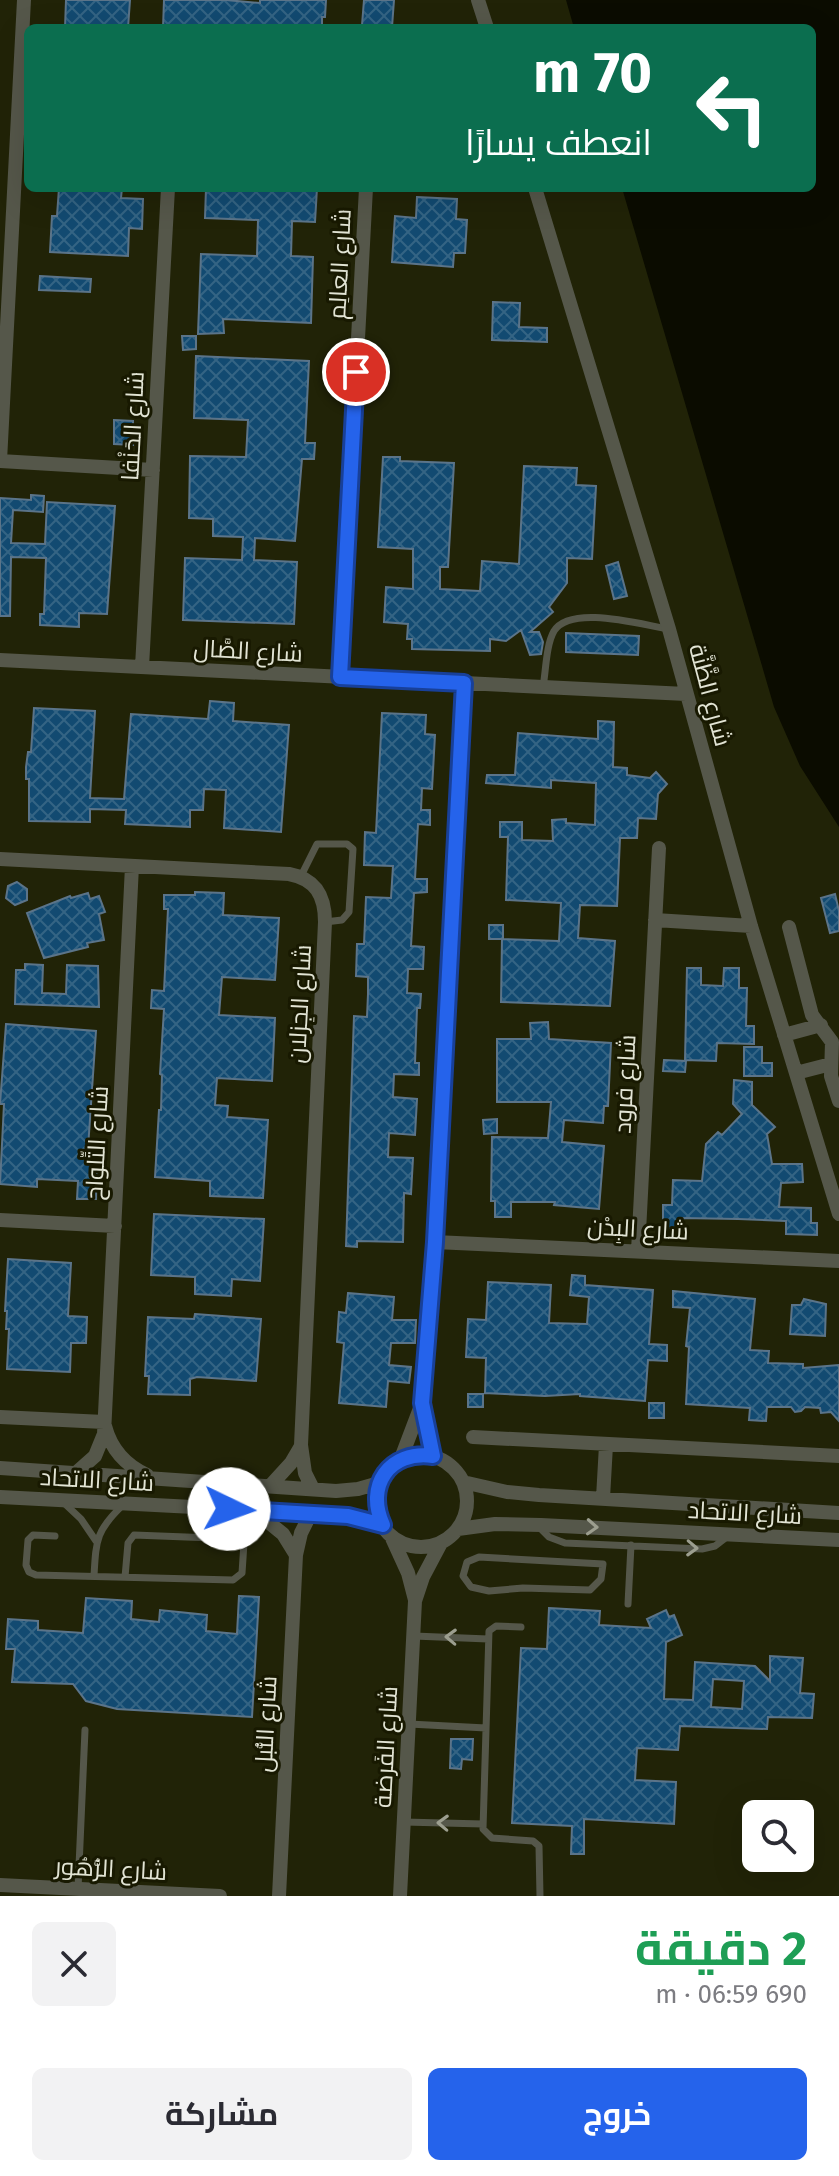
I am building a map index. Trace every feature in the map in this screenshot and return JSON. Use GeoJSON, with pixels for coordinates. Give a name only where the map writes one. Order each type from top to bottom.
{"type":"FeatureCollection","features":[{"type":"Feature","properties":{"kind":"street"},"geometry":{"type":"LineString","coordinates":[[24,0],[23,101],[0,461],[153,470]]}},
{"type":"Feature","properties":{"kind":"street"},"geometry":{"type":"LineString","coordinates":[[478,0],[486,24]]}},
{"type":"Feature","properties":{"kind":"street","name":"شارع الحَنْفا"},"geometry":{"type":"LineString","coordinates":[[142,667],[168,192]]}},
{"type":"Feature","properties":{"kind":"street","name":"شارع العالِم"},"geometry":{"type":"LineString","coordinates":[[340,677],[366,192]]}},
{"type":"Feature","properties":{"kind":"street","name":"شارع الظَّنَّة"},"geometry":{"type":"LineString","coordinates":[[536,192],[669,629],[751,926],[836,1195],[839,1214]]}},
{"type":"Feature","properties":{"kind":"street","name":"شارع الصَّال"},"geometry":{"type":"LineString","coordinates":[[0,660],[686,694]]}},
{"type":"Feature","properties":{"kind":"street"},"geometry":{"type":"LineString","coordinates":[[400,1461],[422,1403],[435,1242],[464,683]]}},
{"type":"Feature","properties":{"kind":"street","name":"شارع فرود"},"geometry":{"type":"LineString","coordinates":[[638,1251],[659,848]]}},
{"type":"Feature","properties":{"kind":"street"},"geometry":{"type":"LineString","coordinates":[[0,859],[301,876]]}},
{"type":"Feature","properties":{"kind":"street","name":"شارع التِّلواح"},"geometry":{"type":"LineString","coordinates":[[77,1472],[95,1456],[101,1445],[104,1422],[132,866]]}},
{"type":"Feature","properties":{"kind":"street","name":"شارع الجِزلان"},"geometry":{"type":"LineString","coordinates":[[301,876],[320,892],[325,908],[301,1445],[305,1473],[313,1489]]}},
{"type":"Feature","properties":{"kind":"street"},"geometry":{"type":"LineString","coordinates":[[655,920],[751,926]]}},
{"type":"Feature","properties":{"kind":"street"},"geometry":{"type":"LineString","coordinates":[[789,927],[811,1010],[835,1041],[831,1076],[839,1101]]}},
{"type":"Feature","properties":{"kind":"street"},"geometry":{"type":"LineString","coordinates":[[784,1035],[821,1025]]}},
{"type":"Feature","properties":{"kind":"street"},"geometry":{"type":"LineString","coordinates":[[796,1073],[831,1064]]}},
{"type":"Feature","properties":{"kind":"street"},"geometry":{"type":"LineString","coordinates":[[0,1220],[115,1226]]}},
{"type":"Feature","properties":{"kind":"street","name":"شارع البِدْن"},"geometry":{"type":"LineString","coordinates":[[435,1242],[839,1261]]}},
{"type":"Feature","properties":{"kind":"street"},"geometry":{"type":"LineString","coordinates":[[422,1403],[433,1456]]}},
{"type":"Feature","properties":{"kind":"street"},"geometry":{"type":"LineString","coordinates":[[0,1417],[104,1422]]}},
{"type":"Feature","properties":{"kind":"street","name":"شارع التِّلواح"},"geometry":{"type":"LineString","coordinates":[[104,1422],[115,1450],[125,1461],[150,1477]]}},
{"type":"Feature","properties":{"kind":"street"},"geometry":{"type":"LineString","coordinates":[[473,1437],[839,1456]]}},
{"type":"Feature","properties":{"kind":"street"},"geometry":{"type":"LineString","coordinates":[[270,1486],[291,1463],[301,1445]]}},
{"type":"Feature","properties":{"kind":"street"},"geometry":{"type":"LineString","coordinates":[[603,1498],[606,1445]]}},
{"type":"Feature","properties":{"kind":"street"},"geometry":{"type":"LineString","coordinates":[[421,1455],[433,1456],[451,1466],[463,1482],[467,1506],[458,1529],[441,1543],[409,1545],[386,1530],[376,1503],[379,1483],[386,1472],[400,1461],[421,1455]]}},
{"type":"Feature","properties":{"kind":"street","name":"شارع الاتحاد"},"geometry":{"type":"LineString","coordinates":[[0,1468],[313,1489],[348,1490],[379,1483]]}},
{"type":"Feature","properties":{"kind":"street","name":"شارع الاتحاد"},"geometry":{"type":"LineString","coordinates":[[463,1482],[507,1492],[839,1513]]}},
{"type":"Feature","properties":{"kind":"street","name":"شارع الاتحاد"},"geometry":{"type":"LineString","coordinates":[[0,1497],[348,1516],[386,1530]]}},
{"type":"Feature","properties":{"kind":"street"},"geometry":{"type":"LineString","coordinates":[[255,1511],[275,1525],[296,1555]]}},
{"type":"Feature","properties":{"kind":"street","name":"شارع النُّبل"},"geometry":{"type":"LineString","coordinates":[[279,1896],[296,1555],[301,1533],[311,1513]]}},
{"type":"Feature","properties":{"kind":"street","name":"شارع الاتحاد"},"geometry":{"type":"LineString","coordinates":[[458,1529],[495,1524],[536,1525],[839,1540]]}},
{"type":"Feature","properties":{"kind":"street","name":"شارع الفَرضة"},"geometry":{"type":"LineString","coordinates":[[386,1530],[408,1573],[415,1601],[400,1896]]}},
{"type":"Feature","properties":{"kind":"street","name":"شارع الفَرضة"},"geometry":{"type":"LineString","coordinates":[[415,1601],[428,1565],[441,1543]]}},
{"type":"Feature","properties":{"kind":"street","name":"شارع الزُّهُور"},"geometry":{"type":"LineString","coordinates":[[0,1885],[220,1896]]}},
{"type":"Feature","properties":{"kind":"lane"},"geometry":{"type":"LineString","coordinates":[[543,687],[552,634],[560,624],[587,616],[669,629]]}},
{"type":"Feature","properties":{"kind":"lane"},"geometry":{"type":"LineString","coordinates":[[301,876],[317,844],[347,844],[353,849],[351,908],[342,920],[325,922]]}},
{"type":"Feature","properties":{"kind":"lane"},"geometry":{"type":"LineString","coordinates":[[62,1501],[81,1519],[96,1541]]}},
{"type":"Feature","properties":{"kind":"lane"},"geometry":{"type":"LineString","coordinates":[[94,1576],[96,1541],[108,1521],[124,1504]]}},
{"type":"Feature","properties":{"kind":"lane"},"geometry":{"type":"LineString","coordinates":[[536,1525],[556,1541],[702,1549],[720,1543],[729,1534]]}},
{"type":"Feature","properties":{"kind":"lane"},"geometry":{"type":"LineString","coordinates":[[55,1536],[33,1535],[29,1538],[26,1565],[29,1572],[36,1575],[236,1580],[242,1573],[244,1543],[238,1539],[134,1535],[128,1543],[125,1577]]}},
{"type":"Feature","properties":{"kind":"lane"},"geometry":{"type":"LineString","coordinates":[[603,1564],[476,1557],[467,1562],[463,1576],[471,1587],[489,1591],[523,1588],[584,1591],[598,1584],[603,1564],[607,1543]]}},
{"type":"Feature","properties":{"kind":"lane"},"geometry":{"type":"LineString","coordinates":[[628,1604],[631,1545]]}},
{"type":"Feature","properties":{"kind":"lane"},"geometry":{"type":"LineString","coordinates":[[521,1627],[493,1626],[489,1631],[483,1824],[486,1835],[492,1838],[533,1841],[539,1846],[540,1896]]}},
{"type":"Feature","properties":{"kind":"lane"},"geometry":{"type":"LineString","coordinates":[[414,1636],[488,1639]]}},
{"type":"Feature","properties":{"kind":"lane"},"geometry":{"type":"LineString","coordinates":[[409,1724],[486,1728]]}},
{"type":"Feature","properties":{"kind":"lane"},"geometry":{"type":"LineString","coordinates":[[78,1889],[85,1730]]}},
{"type":"Feature","properties":{"kind":"lane"},"geometry":{"type":"LineString","coordinates":[[404,1822],[483,1824]]}},
{"type":"Feature","properties":{"kind":"shaded area"},"geometry":{"type":"Polygon","coordinates":[[[566,0],[839,0],[839,827],[800,766],[774,707],[623,192],[816,192],[816,24],[573,24],[566,0]]]}},
{"type":"Feature","properties":{"kind":"building"},"geometry":{"type":"Polygon","coordinates":[[[66,0],[130,0],[128,24],[65,24],[66,0]]]}},
{"type":"Feature","properties":{"kind":"building"},"geometry":{"type":"Polygon","coordinates":[[[164,0],[260,3],[260,0],[326,0],[322,24],[163,24],[164,0]]]}},
{"type":"Feature","properties":{"kind":"building"},"geometry":{"type":"Polygon","coordinates":[[[364,0],[394,0],[392,24],[362,24],[364,0]]]}},
{"type":"Feature","properties":{"kind":"building"},"geometry":{"type":"Polygon","coordinates":[[[59,192],[122,192],[121,198],[143,199],[142,229],[129,228],[128,256],[50,252],[52,216],[57,216],[59,192]]]}},
{"type":"Feature","properties":{"kind":"building"},"geometry":{"type":"Polygon","coordinates":[[[206,192],[317,192],[315,222],[292,221],[291,256],[313,257],[311,323],[223,319],[224,333],[198,334],[201,254],[257,256],[258,220],[205,218],[206,192]]]}},
{"type":"Feature","properties":{"kind":"building"},"geometry":{"type":"Polygon","coordinates":[[[417,197],[457,199],[456,219],[467,220],[465,253],[454,253],[453,267],[392,262],[395,216],[416,218],[417,197]]]}},
{"type":"Feature","properties":{"kind":"building"},"geometry":{"type":"Polygon","coordinates":[[[40,276],[91,279],[90,292],[39,290],[40,276]]]}},
{"type":"Feature","properties":{"kind":"building"},"geometry":{"type":"Polygon","coordinates":[[[493,302],[520,303],[519,327],[547,328],[547,342],[492,340],[493,302]]]}},
{"type":"Feature","properties":{"kind":"building"},"geometry":{"type":"Polygon","coordinates":[[[182,336],[196,336],[196,349],[183,350],[182,336]]]}},
{"type":"Feature","properties":{"kind":"building"},"geometry":{"type":"Polygon","coordinates":[[[196,356],[309,361],[305,443],[315,443],[314,459],[302,459],[295,541],[255,538],[254,560],[297,562],[294,624],[183,620],[185,558],[242,560],[243,537],[213,536],[213,519],[189,518],[190,456],[246,457],[248,420],[194,418],[196,356]]]}},
{"type":"Feature","properties":{"kind":"building"},"geometry":{"type":"Polygon","coordinates":[[[114,420],[133,421],[133,445],[114,444],[114,420]]]}},
{"type":"Feature","properties":{"kind":"building"},"geometry":{"type":"Polygon","coordinates":[[[383,457],[400,457],[400,461],[454,463],[448,567],[440,567],[440,589],[480,591],[482,561],[519,564],[524,466],[577,468],[576,485],[596,486],[592,559],[567,558],[567,583],[549,607],[553,612],[530,632],[539,632],[543,642],[541,654],[530,655],[521,630],[506,641],[490,639],[490,651],[412,649],[412,639],[407,639],[408,624],[384,622],[386,587],[413,589],[413,549],[378,547],[383,457]]]}},
{"type":"Feature","properties":{"kind":"building"},"geometry":{"type":"Polygon","coordinates":[[[31,495],[44,496],[43,512],[13,510],[11,543],[45,544],[47,502],[115,506],[107,614],[79,613],[79,627],[40,625],[40,614],[44,614],[46,558],[11,557],[10,616],[0,616],[0,498],[31,500],[31,495]]]}},
{"type":"Feature","properties":{"kind":"building"},"geometry":{"type":"Polygon","coordinates":[[[618,562],[627,596],[614,599],[606,566],[618,562]]]}},
{"type":"Feature","properties":{"kind":"building"},"geometry":{"type":"Polygon","coordinates":[[[566,633],[639,636],[638,655],[566,652],[566,633]]]}},
{"type":"Feature","properties":{"kind":"building"},"geometry":{"type":"Polygon","coordinates":[[[210,701],[234,703],[233,721],[289,725],[281,832],[224,828],[226,790],[204,789],[203,810],[190,810],[190,827],[125,824],[126,810],[90,809],[90,822],[29,821],[26,767],[28,752],[31,752],[34,708],[95,711],[90,798],[124,799],[131,714],[208,719],[210,701]]]}},
{"type":"Feature","properties":{"kind":"building"},"geometry":{"type":"Polygon","coordinates":[[[382,713],[426,715],[425,734],[435,735],[432,789],[422,788],[421,810],[430,810],[430,825],[418,824],[415,879],[427,879],[427,892],[414,893],[411,946],[424,947],[423,969],[408,969],[407,993],[421,994],[420,1008],[417,1008],[415,1063],[419,1063],[419,1075],[394,1074],[393,1097],[417,1099],[415,1135],[389,1133],[388,1157],[413,1158],[411,1194],[404,1193],[403,1242],[357,1241],[357,1247],[346,1246],[354,1016],[367,1017],[368,977],[356,976],[357,944],[364,944],[366,897],[391,898],[393,866],[364,865],[365,832],[376,833],[382,713]]]}},
{"type":"Feature","properties":{"kind":"building"},"geometry":{"type":"Polygon","coordinates":[[[598,721],[614,722],[613,767],[627,768],[627,775],[650,778],[656,772],[667,784],[658,794],[656,819],[638,818],[637,838],[620,838],[617,906],[580,905],[578,938],[615,941],[610,1006],[501,1002],[502,939],[559,941],[561,903],[506,900],[508,837],[500,837],[500,822],[522,822],[522,840],[553,841],[552,820],[566,819],[566,823],[595,825],[596,783],[551,780],[551,788],[486,783],[487,775],[515,775],[518,733],[598,739],[598,721]]]}},
{"type":"Feature","properties":{"kind":"building"},"geometry":{"type":"Polygon","coordinates":[[[17,882],[27,889],[27,900],[15,905],[6,898],[8,886],[17,882]]]}},
{"type":"Feature","properties":{"kind":"building"},"geometry":{"type":"Polygon","coordinates":[[[195,892],[224,893],[223,915],[279,918],[275,980],[222,977],[219,1015],[275,1018],[272,1081],[217,1078],[215,1105],[228,1106],[227,1117],[268,1120],[263,1198],[210,1196],[210,1181],[155,1177],[161,1110],[164,1009],[151,1008],[152,990],[164,991],[168,909],[164,909],[164,895],[195,895],[195,892]]]}},
{"type":"Feature","properties":{"kind":"building"},"geometry":{"type":"Polygon","coordinates":[[[88,893],[90,899],[99,896],[105,912],[99,914],[104,940],[44,958],[27,913],[70,896],[88,893]]]}},
{"type":"Feature","properties":{"kind":"building"},"geometry":{"type":"Polygon","coordinates":[[[835,894],[839,931],[830,933],[821,898],[835,894]]]}},
{"type":"Feature","properties":{"kind":"building"},"geometry":{"type":"Polygon","coordinates":[[[489,925],[503,925],[503,939],[489,939],[489,925]]]}},
{"type":"Feature","properties":{"kind":"building"},"geometry":{"type":"Polygon","coordinates":[[[25,964],[43,965],[42,993],[66,994],[67,965],[98,966],[99,1007],[15,1004],[16,970],[25,970],[25,964]]]}},
{"type":"Feature","properties":{"kind":"building"},"geometry":{"type":"Polygon","coordinates":[[[687,968],[701,968],[701,985],[723,986],[724,968],[739,968],[739,988],[747,988],[746,1026],[754,1026],[754,1044],[717,1043],[716,1061],[685,1060],[687,968]]]}},
{"type":"Feature","properties":{"kind":"building"},"geometry":{"type":"Polygon","coordinates":[[[548,1022],[549,1039],[611,1043],[608,1106],[604,1106],[603,1123],[564,1120],[562,1142],[604,1146],[599,1209],[554,1205],[555,1202],[511,1202],[511,1217],[495,1217],[495,1201],[491,1201],[492,1137],[548,1138],[551,1102],[497,1102],[497,1039],[531,1039],[530,1023],[548,1022]]]}},
{"type":"Feature","properties":{"kind":"building"},"geometry":{"type":"Polygon","coordinates":[[[6,1024],[96,1031],[87,1163],[97,1164],[96,1199],[77,1199],[78,1181],[37,1179],[37,1187],[0,1184],[4,1104],[0,1104],[6,1024]]]}},
{"type":"Feature","properties":{"kind":"building"},"geometry":{"type":"Polygon","coordinates":[[[744,1047],[762,1047],[762,1063],[772,1063],[772,1076],[744,1076],[744,1047]]]}},
{"type":"Feature","properties":{"kind":"building"},"geometry":{"type":"Polygon","coordinates":[[[664,1060],[686,1061],[685,1072],[663,1071],[664,1060]]]}},
{"type":"Feature","properties":{"kind":"building"},"geometry":{"type":"Polygon","coordinates":[[[734,1080],[752,1082],[752,1105],[775,1127],[767,1134],[772,1164],[802,1164],[803,1182],[781,1183],[779,1207],[811,1208],[811,1223],[817,1223],[817,1235],[786,1234],[786,1221],[738,1219],[682,1218],[681,1229],[663,1229],[663,1205],[672,1205],[673,1180],[702,1181],[706,1144],[718,1132],[722,1135],[742,1114],[733,1104],[734,1080]]]}},
{"type":"Feature","properties":{"kind":"building"},"geometry":{"type":"Polygon","coordinates":[[[497,1119],[497,1133],[484,1134],[483,1120],[497,1119]]]}},
{"type":"Feature","properties":{"kind":"building"},"geometry":{"type":"Polygon","coordinates":[[[154,1214],[264,1219],[260,1281],[232,1279],[231,1296],[195,1294],[195,1277],[151,1275],[154,1214]]]}},
{"type":"Feature","properties":{"kind":"building"},"geometry":{"type":"Polygon","coordinates":[[[8,1259],[71,1263],[68,1316],[87,1317],[86,1343],[71,1343],[70,1372],[7,1369],[9,1329],[6,1329],[5,1311],[8,1259]]]}},
{"type":"Feature","properties":{"kind":"building"},"geometry":{"type":"Polygon","coordinates":[[[572,1275],[585,1276],[585,1285],[653,1290],[649,1344],[667,1345],[667,1361],[648,1360],[645,1401],[580,1394],[485,1393],[486,1358],[466,1357],[468,1319],[486,1320],[488,1282],[551,1285],[549,1323],[587,1324],[589,1297],[570,1295],[572,1275]]]}},
{"type":"Feature","properties":{"kind":"building"},"geometry":{"type":"Polygon","coordinates":[[[673,1291],[755,1299],[750,1350],[769,1351],[768,1363],[803,1364],[803,1368],[839,1365],[839,1421],[831,1412],[821,1413],[820,1408],[805,1407],[795,1412],[791,1407],[767,1407],[766,1421],[749,1420],[750,1408],[686,1404],[689,1347],[686,1346],[690,1308],[673,1307],[673,1291]]]}},
{"type":"Feature","properties":{"kind":"building"},"geometry":{"type":"Polygon","coordinates":[[[348,1293],[394,1297],[392,1320],[416,1320],[415,1343],[391,1343],[389,1365],[411,1367],[409,1383],[388,1381],[386,1407],[339,1403],[344,1343],[337,1342],[339,1312],[346,1313],[348,1293]]]}},
{"type":"Feature","properties":{"kind":"building"},"geometry":{"type":"Polygon","coordinates":[[[804,1299],[826,1304],[825,1336],[790,1334],[792,1305],[801,1305],[804,1299]]]}},
{"type":"Feature","properties":{"kind":"building"},"geometry":{"type":"Polygon","coordinates":[[[195,1314],[261,1319],[256,1381],[197,1377],[190,1379],[190,1395],[148,1394],[149,1376],[145,1376],[148,1317],[194,1319],[195,1314]]]}},
{"type":"Feature","properties":{"kind":"building"},"geometry":{"type":"Polygon","coordinates":[[[468,1394],[483,1394],[483,1407],[468,1407],[468,1394]]]}},
{"type":"Feature","properties":{"kind":"building"},"geometry":{"type":"Polygon","coordinates":[[[649,1403],[664,1403],[664,1418],[649,1418],[649,1403]]]}},
{"type":"Feature","properties":{"kind":"building"},"geometry":{"type":"Polygon","coordinates":[[[239,1596],[259,1597],[252,1717],[117,1709],[86,1701],[73,1684],[12,1682],[15,1649],[6,1649],[8,1619],[38,1621],[38,1630],[83,1633],[86,1598],[132,1601],[131,1619],[159,1622],[160,1610],[207,1615],[206,1631],[237,1634],[239,1596]]]}},
{"type":"Feature","properties":{"kind":"building"},"geometry":{"type":"Polygon","coordinates":[[[549,1608],[600,1611],[599,1625],[651,1628],[647,1619],[666,1610],[669,1617],[674,1615],[682,1635],[666,1642],[664,1699],[693,1700],[695,1662],[755,1666],[770,1681],[770,1656],[803,1658],[800,1693],[814,1694],[812,1718],[768,1717],[767,1729],[680,1726],[678,1750],[637,1748],[635,1780],[676,1782],[674,1824],[584,1819],[584,1854],[571,1854],[572,1826],[512,1823],[521,1648],[547,1649],[549,1608]],[[713,1679],[711,1707],[742,1709],[744,1681],[713,1679]]]}},
{"type":"Feature","properties":{"kind":"building"},"geometry":{"type":"Polygon","coordinates":[[[451,1739],[473,1739],[472,1760],[462,1759],[461,1769],[450,1768],[451,1739]]]}},
{"type":"Feature","properties":{"kind":"route"},"geometry":{"type":"LineString","coordinates":[[229,1509],[329,1514],[383,1525],[376,1503],[379,1483],[386,1472],[410,1456],[433,1456],[422,1403],[435,1242],[464,683],[340,677],[356,372]]}}]}
